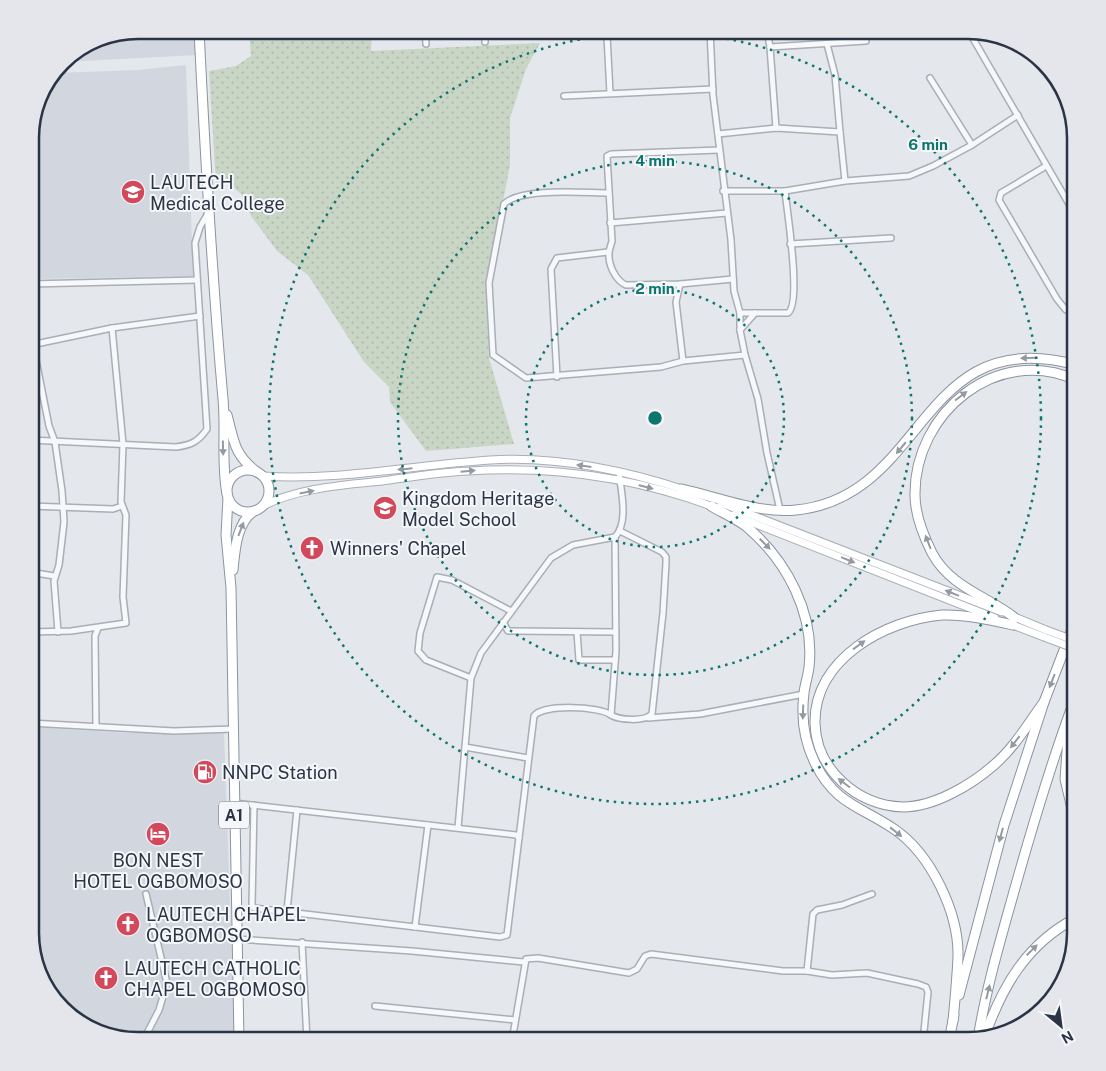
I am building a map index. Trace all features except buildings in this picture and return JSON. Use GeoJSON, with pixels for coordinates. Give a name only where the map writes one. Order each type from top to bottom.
{"type":"FeatureCollection","features":[{"type":"Feature","properties":{"kind":"highway","name":"A1"},"geometry":{"type":"LineString","coordinates":[[199,39],[213,290],[224,403],[223,457],[228,496],[226,535],[231,588],[239,1032]]}},
{"type":"Feature","properties":{"kind":"highway"},"geometry":{"type":"LineString","coordinates":[[682,489],[763,509],[797,510],[821,505],[843,497],[866,484],[888,464],[944,395],[968,374],[999,362],[1028,357],[1067,364]]}},
{"type":"Feature","properties":{"kind":"highway"},"geometry":{"type":"LineString","coordinates":[[1014,621],[1005,610],[969,592],[943,568],[933,554],[916,513],[914,497],[918,465],[923,447],[943,412],[960,396],[982,382],[1008,373],[1030,371],[1052,372],[1067,377]]}},
{"type":"Feature","properties":{"kind":"highway","name":"A1"},"geometry":{"type":"LineString","coordinates":[[224,403],[237,453],[243,461],[260,474]]}},
{"type":"Feature","properties":{"kind":"highway"},"geometry":{"type":"LineString","coordinates":[[250,470],[260,474],[267,482],[268,496],[258,509],[239,510],[228,496],[228,486],[236,474],[250,470]]}},
{"type":"Feature","properties":{"kind":"highway"},"geometry":{"type":"LineString","coordinates":[[711,506],[746,526],[770,550],[793,583],[809,630],[809,666],[804,694],[805,732],[821,776],[844,800],[894,829],[915,848],[939,882],[951,917],[958,955],[953,1021]]}},
{"type":"Feature","properties":{"kind":"highway","name":"A1"},"geometry":{"type":"LineString","coordinates":[[231,588],[240,531],[245,519],[258,509]]}},
{"type":"Feature","properties":{"kind":"highway"},"geometry":{"type":"LineString","coordinates":[[1014,621],[943,615],[906,622],[874,635],[861,643],[832,672],[818,695],[815,725],[822,755],[830,769],[841,782],[869,800],[903,807],[921,804],[966,786],[996,764],[1044,702]]}},
{"type":"Feature","properties":{"kind":"highway"},"geometry":{"type":"LineString","coordinates":[[951,1032],[1004,825],[1044,702],[1067,642]]}},
{"type":"Feature","properties":{"kind":"highway"},"geometry":{"type":"LineString","coordinates":[[980,1031],[1027,847],[1067,722]]}},
{"type":"Feature","properties":{"kind":"highway"},"geometry":{"type":"LineString","coordinates":[[1067,765],[1067,784]]}},
{"type":"Feature","properties":{"kind":"highway"},"geometry":{"type":"LineString","coordinates":[[987,1030],[993,1012],[1012,975],[1025,957],[1057,929],[1067,923]]}},
{"type":"Feature","properties":{"kind":"street"},"geometry":{"type":"LineString","coordinates":[[426,39],[426,44]]}},
{"type":"Feature","properties":{"kind":"street"},"geometry":{"type":"LineString","coordinates":[[607,39],[610,93]]}},
{"type":"Feature","properties":{"kind":"street"},"geometry":{"type":"LineString","coordinates":[[710,39],[719,150],[733,279],[740,313],[740,330],[758,399],[767,453],[780,510]]}},
{"type":"Feature","properties":{"kind":"street"},"geometry":{"type":"LineString","coordinates":[[769,39],[776,128]]}},
{"type":"Feature","properties":{"kind":"street"},"geometry":{"type":"LineString","coordinates":[[973,39],[1067,201]]}},
{"type":"Feature","properties":{"kind":"street"},"geometry":{"type":"LineString","coordinates":[[770,47],[866,41]]}},
{"type":"Feature","properties":{"kind":"street"},"geometry":{"type":"LineString","coordinates":[[827,44],[835,75],[845,181]]}},
{"type":"Feature","properties":{"kind":"street"},"geometry":{"type":"LineString","coordinates":[[930,78],[972,145]]}},
{"type":"Feature","properties":{"kind":"street"},"geometry":{"type":"LineString","coordinates":[[564,96],[713,89]]}},
{"type":"Feature","properties":{"kind":"street"},"geometry":{"type":"LineString","coordinates":[[724,191],[785,191],[845,181],[909,176],[934,166],[972,145],[1018,115]]}},
{"type":"Feature","properties":{"kind":"street"},"geometry":{"type":"LineString","coordinates":[[718,134],[776,128],[840,132]]}},
{"type":"Feature","properties":{"kind":"street"},"geometry":{"type":"LineString","coordinates":[[719,150],[611,154],[606,160],[611,248],[608,252],[615,278],[620,283],[626,285],[680,284],[733,279]]}},
{"type":"Feature","properties":{"kind":"street"},"geometry":{"type":"LineString","coordinates":[[1046,166],[1001,193],[999,200],[1053,294],[1067,310]]}},
{"type":"Feature","properties":{"kind":"street"},"geometry":{"type":"LineString","coordinates":[[740,313],[788,313],[792,310],[795,285],[785,191]]}},
{"type":"Feature","properties":{"kind":"street"},"geometry":{"type":"LineString","coordinates":[[608,193],[539,193],[512,198],[504,204],[488,283],[493,355],[526,378],[661,366],[683,361],[745,354]]}},
{"type":"Feature","properties":{"kind":"street"},"geometry":{"type":"LineString","coordinates":[[39,441],[170,447],[186,446],[196,442],[207,429],[196,243],[200,227],[209,211]]}},
{"type":"Feature","properties":{"kind":"street"},"geometry":{"type":"LineString","coordinates":[[610,223],[727,213]]}},
{"type":"Feature","properties":{"kind":"street"},"geometry":{"type":"LineString","coordinates":[[790,244],[891,238]]}},
{"type":"Feature","properties":{"kind":"street"},"geometry":{"type":"LineString","coordinates":[[557,376],[551,269],[554,261],[557,258],[608,252]]}},
{"type":"Feature","properties":{"kind":"street"},"geometry":{"type":"LineString","coordinates":[[39,284],[197,280]]}},
{"type":"Feature","properties":{"kind":"street"},"geometry":{"type":"LineString","coordinates":[[680,284],[676,302],[683,361]]}},
{"type":"Feature","properties":{"kind":"street"},"geometry":{"type":"LineString","coordinates":[[740,330],[755,312]]}},
{"type":"Feature","properties":{"kind":"street"},"geometry":{"type":"LineString","coordinates":[[39,344],[112,328],[200,316]]}},
{"type":"Feature","properties":{"kind":"street"},"geometry":{"type":"LineString","coordinates":[[39,632],[58,632],[126,624],[124,597],[126,515],[122,506],[123,444],[112,328]]}},
{"type":"Feature","properties":{"kind":"street"},"geometry":{"type":"LineString","coordinates":[[39,378],[49,426],[55,442],[62,490],[64,522],[60,556],[54,576],[58,632]]}},
{"type":"Feature","properties":{"kind":"street"},"geometry":{"type":"LineString","coordinates":[[260,474],[312,478],[505,460],[552,462],[618,472],[682,489],[1014,621],[1067,645]]}},
{"type":"Feature","properties":{"kind":"street"},"geometry":{"type":"LineString","coordinates":[[505,460],[505,469]]}},
{"type":"Feature","properties":{"kind":"street"},"geometry":{"type":"LineString","coordinates":[[442,465],[442,474]]}},
{"type":"Feature","properties":{"kind":"street"},"geometry":{"type":"LineString","coordinates":[[258,509],[272,501],[311,491],[354,483],[442,474],[505,469],[559,472],[620,480],[711,506],[1014,621]]}},
{"type":"Feature","properties":{"kind":"street"},"geometry":{"type":"LineString","coordinates":[[458,828],[471,678],[481,653],[543,567],[560,551],[573,545],[615,537],[620,532],[623,522],[618,472]]}},
{"type":"Feature","properties":{"kind":"street"},"geometry":{"type":"LineString","coordinates":[[39,506],[114,509],[122,506]]}},
{"type":"Feature","properties":{"kind":"street"},"geometry":{"type":"LineString","coordinates":[[620,532],[662,552],[666,557],[663,613],[652,714],[648,718]]}},
{"type":"Feature","properties":{"kind":"street"},"geometry":{"type":"LineString","coordinates":[[611,715],[616,632],[615,537]]}},
{"type":"Feature","properties":{"kind":"street"},"geometry":{"type":"LineString","coordinates":[[39,574],[54,576]]}},
{"type":"Feature","properties":{"kind":"street"},"geometry":{"type":"LineString","coordinates":[[471,678],[426,660],[418,651],[420,633],[437,577],[452,580],[511,611]]}},
{"type":"Feature","properties":{"kind":"street"},"geometry":{"type":"LineString","coordinates":[[503,622],[508,631],[616,632]]}},
{"type":"Feature","properties":{"kind":"street"},"geometry":{"type":"LineString","coordinates":[[96,725],[95,636],[98,628]]}},
{"type":"Feature","properties":{"kind":"street"},"geometry":{"type":"LineString","coordinates":[[577,632],[579,660],[615,660]]}},
{"type":"Feature","properties":{"kind":"street"},"geometry":{"type":"LineString","coordinates":[[1045,634],[1067,639]]}},
{"type":"Feature","properties":{"kind":"street"},"geometry":{"type":"LineString","coordinates":[[254,805],[252,905],[257,909],[500,937],[507,935],[528,758],[534,716],[537,711],[598,709],[616,718],[648,718],[700,714],[804,694]]}},
{"type":"Feature","properties":{"kind":"street"},"geometry":{"type":"LineString","coordinates":[[39,723],[96,725],[174,731],[233,729]]}},
{"type":"Feature","properties":{"kind":"street"},"geometry":{"type":"LineString","coordinates":[[465,747],[528,758]]}},
{"type":"Feature","properties":{"kind":"street"},"geometry":{"type":"LineString","coordinates":[[234,803],[516,835],[519,838]]}},
{"type":"Feature","properties":{"kind":"street"},"geometry":{"type":"LineString","coordinates":[[287,911],[297,810]]}},
{"type":"Feature","properties":{"kind":"street"},"geometry":{"type":"LineString","coordinates":[[415,926],[428,825]]}},
{"type":"Feature","properties":{"kind":"street"},"geometry":{"type":"LineString","coordinates":[[146,894],[167,983],[160,1010],[148,1032]]}},
{"type":"Feature","properties":{"kind":"street"},"geometry":{"type":"LineString","coordinates":[[807,971],[813,914],[817,910],[842,905],[872,894]]}},
{"type":"Feature","properties":{"kind":"street"},"geometry":{"type":"LineString","coordinates":[[236,939],[302,942],[524,962]]}},
{"type":"Feature","properties":{"kind":"street"},"geometry":{"type":"LineString","coordinates":[[302,942],[307,1032]]}},
{"type":"Feature","properties":{"kind":"street"},"geometry":{"type":"LineString","coordinates":[[513,1032],[524,962],[530,957],[629,973],[637,969],[645,956],[651,954],[766,969],[807,971],[832,975],[867,973],[926,987],[928,1003],[924,1032]]}},
{"type":"Feature","properties":{"kind":"street"},"geometry":{"type":"LineString","coordinates":[[376,1006],[515,1020]]}},
{"type":"Feature","properties":{"kind":"shaded area"},"geometry":{"type":"Polygon","coordinates":[[[132,39],[196,39],[197,55],[75,61],[88,52],[106,44],[132,39]]]}},
{"type":"Feature","properties":{"kind":"shaded area","name":"LAUTECH Medical College"},"geometry":{"type":"Polygon","coordinates":[[[186,65],[193,276],[39,279],[39,132],[46,100],[63,73],[138,70],[186,65]]]}},
{"type":"Feature","properties":{"kind":"shaded area"},"geometry":{"type":"Polygon","coordinates":[[[39,728],[128,733],[224,733],[235,1032],[138,1032],[112,1029],[94,1022],[78,1012],[63,998],[52,983],[42,959],[39,933],[39,728]]]}},
{"type":"Feature","properties":{"kind":"green space"},"geometry":{"type":"Polygon","coordinates":[[[250,39],[372,39],[371,51],[540,43],[526,69],[510,118],[510,165],[486,291],[489,358],[514,444],[426,451],[390,402],[389,387],[364,362],[308,275],[277,251],[251,216],[241,194],[230,184],[216,183],[209,71],[236,66],[251,56],[250,39]]]}},
{"type":"Feature","properties":{"kind":"place","name":"LAUTECH Medical College"},"geometry":{"type":"Point","coordinates":[133,192]}},
{"type":"Feature","properties":{"kind":"place","name":"Kingdom Heritage Model School"},"geometry":{"type":"Point","coordinates":[385,508]}},
{"type":"Feature","properties":{"kind":"place","name":"Winners' Chapel"},"geometry":{"type":"Point","coordinates":[312,548]}},
{"type":"Feature","properties":{"kind":"place","name":"NNPC Station"},"geometry":{"type":"Point","coordinates":[205,772]}},
{"type":"Feature","properties":{"kind":"place","name":"BON NEST HOTEL OGBOMOSO"},"geometry":{"type":"Point","coordinates":[158,834]}},
{"type":"Feature","properties":{"kind":"place","name":"LAUTECH CHAPEL OGBOMOSO"},"geometry":{"type":"Point","coordinates":[128,924]}},
{"type":"Feature","properties":{"kind":"place","name":"LAUTECH CATHOLIC CHAPEL OGBOMOSO"},"geometry":{"type":"Point","coordinates":[106,978]}}]}
